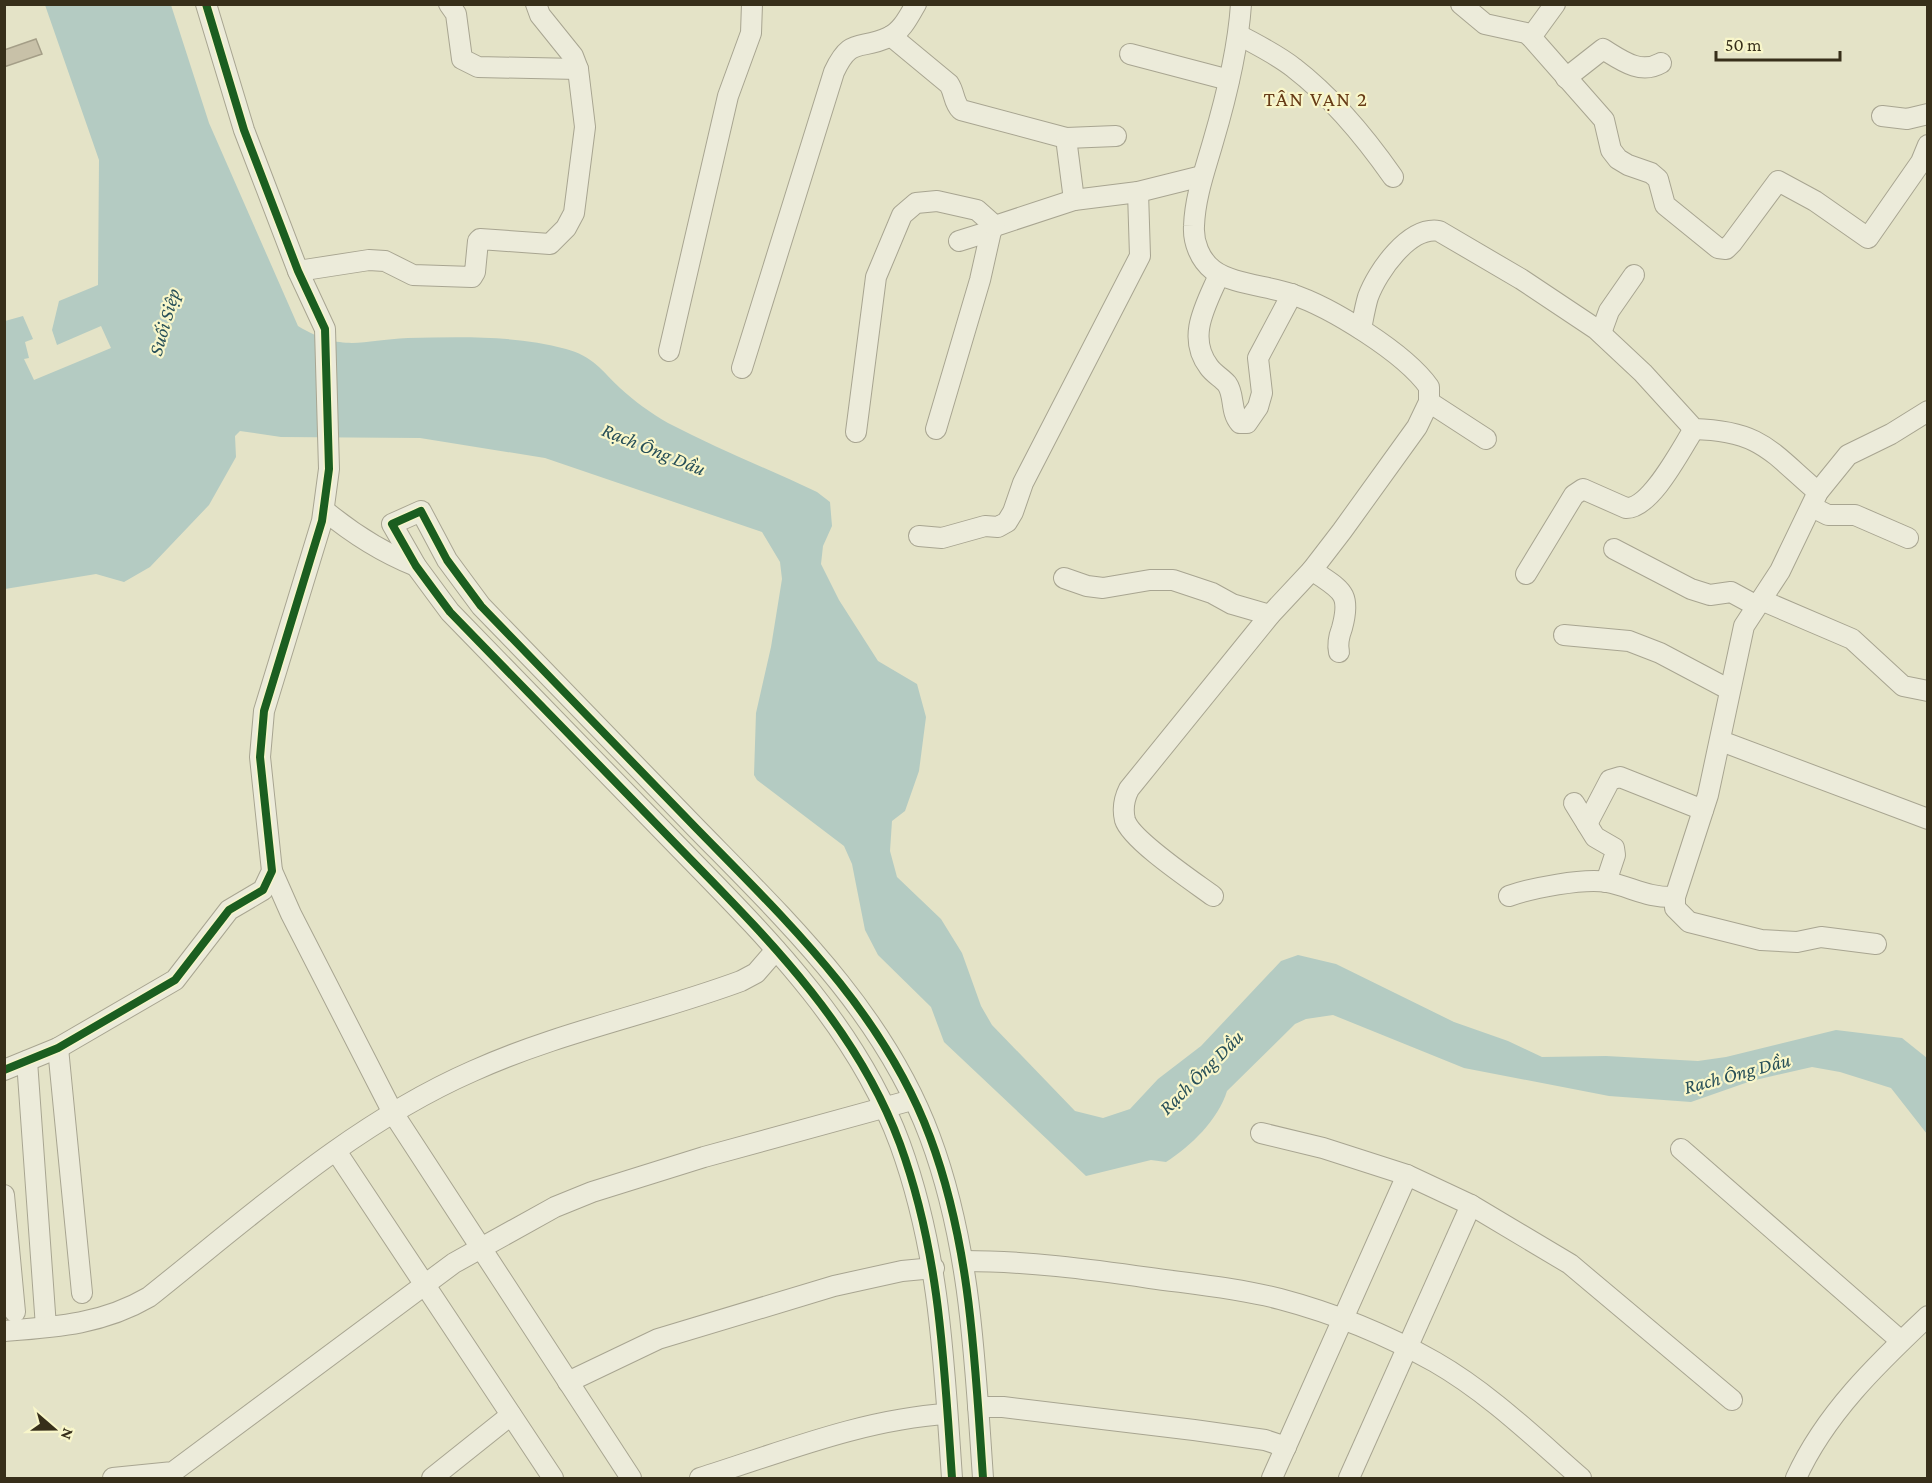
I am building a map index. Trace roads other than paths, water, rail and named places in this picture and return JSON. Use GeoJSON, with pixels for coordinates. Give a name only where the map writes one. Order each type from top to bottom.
{"type":"FeatureCollection","features":[{"type":"Feature","properties":{"kind":"street"},"geometry":{"type":"LineString","coordinates":[[206,4],[244,130],[297,271],[325,329],[329,469],[324,510],[264,711],[261,757],[272,871],[291,914],[393,1113],[631,1479]]}},
{"type":"Feature","properties":{"kind":"street"},"geometry":{"type":"LineString","coordinates":[[449,4],[456,14],[462,59],[470,64],[478,67],[578,69]]}},
{"type":"Feature","properties":{"kind":"street"},"geometry":{"type":"LineString","coordinates":[[297,271],[369,260],[385,261],[413,275],[472,277],[475,272],[480,239],[550,244],[566,228],[574,213],[585,127],[578,69],[573,56],[540,15],[536,4]]}},
{"type":"Feature","properties":{"kind":"street"},"geometry":{"type":"LineString","coordinates":[[669,351],[728,96],[751,33],[752,4]]}},
{"type":"Feature","properties":{"kind":"street"},"geometry":{"type":"LineString","coordinates":[[742,368],[834,72],[842,55],[850,47],[891,36],[906,23],[916,4]]}},
{"type":"Feature","properties":{"kind":"street"},"geometry":{"type":"LineString","coordinates":[[1213,896],[1143,842],[1125,822],[1123,803],[1129,789],[1270,615],[1312,570],[1417,427],[1428,402],[1429,387],[1422,377],[1361,329],[1330,310],[1292,294],[1219,275],[1204,262],[1193,230],[1196,201],[1229,80],[1239,34],[1241,4]]}},
{"type":"Feature","properties":{"kind":"street"},"geometry":{"type":"LineString","coordinates":[[1461,4],[1485,24],[1526,33],[1531,37],[1604,120],[1611,150],[1618,159],[1651,173],[1658,180],[1665,205],[1718,248],[1726,249],[1732,243],[1778,181],[1815,201],[1868,238],[1921,162],[1928,145]]}},
{"type":"Feature","properties":{"kind":"street"},"geometry":{"type":"LineString","coordinates":[[1531,37],[1555,4]]}},
{"type":"Feature","properties":{"kind":"street"},"geometry":{"type":"LineString","coordinates":[[1239,34],[1293,67],[1325,95],[1373,150],[1393,177]]}},
{"type":"Feature","properties":{"kind":"street"},"geometry":{"type":"LineString","coordinates":[[891,36],[949,84],[953,90],[955,104],[961,110],[1065,138],[1116,136]]}},
{"type":"Feature","properties":{"kind":"street"},"geometry":{"type":"LineString","coordinates":[[1566,78],[1603,49],[1621,61],[1640,67],[1661,63]]}},
{"type":"Feature","properties":{"kind":"street"},"geometry":{"type":"LineString","coordinates":[[1130,54],[1229,80]]}},
{"type":"Feature","properties":{"kind":"street"},"geometry":{"type":"LineString","coordinates":[[1882,116],[1907,119],[1928,114]]}},
{"type":"Feature","properties":{"kind":"street"},"geometry":{"type":"LineString","coordinates":[[1065,138],[1074,200]]}},
{"type":"Feature","properties":{"kind":"street"},"geometry":{"type":"LineString","coordinates":[[959,241],[1074,200],[1138,192],[1202,176]]}},
{"type":"Feature","properties":{"kind":"street"},"geometry":{"type":"LineString","coordinates":[[919,536],[942,538],[985,526],[998,527],[1007,522],[1023,483],[1140,256],[1138,192]]}},
{"type":"Feature","properties":{"kind":"street"},"geometry":{"type":"LineString","coordinates":[[856,432],[876,277],[902,214],[916,203],[937,201],[977,210],[993,229]]}},
{"type":"Feature","properties":{"kind":"street"},"geometry":{"type":"LineString","coordinates":[[936,429],[969,322],[993,229]]}},
{"type":"Feature","properties":{"kind":"street"},"geometry":{"type":"LineString","coordinates":[[1361,329],[1375,283],[1398,252],[1414,237],[1429,229],[1439,231],[1521,279],[1601,333],[1643,373],[1694,429],[1719,430],[1752,437],[1828,515],[1855,515],[1908,537]]}},
{"type":"Feature","properties":{"kind":"street"},"geometry":{"type":"LineString","coordinates":[[1219,275],[1200,319],[1197,335],[1200,352],[1210,368],[1228,385],[1233,416],[1240,423],[1247,423],[1258,407],[1262,393],[1257,363],[1292,294]]}},
{"type":"Feature","properties":{"kind":"street"},"geometry":{"type":"LineString","coordinates":[[1601,333],[1609,312],[1634,275]]}},
{"type":"Feature","properties":{"kind":"street"},"geometry":{"type":"LineString","coordinates":[[1428,402],[1486,439]]}},
{"type":"Feature","properties":{"kind":"street"},"geometry":{"type":"LineString","coordinates":[[1876,944],[1821,936],[1797,942],[1761,940],[1689,922],[1675,908],[1675,897],[1703,810],[1721,741],[1728,689],[1744,626],[1780,571],[1815,500],[1848,455],[1891,434],[1928,411]]}},
{"type":"Feature","properties":{"kind":"street"},"geometry":{"type":"LineString","coordinates":[[1526,574],[1574,495],[1583,489],[1626,508],[1633,508],[1649,496],[1694,429]]}},
{"type":"Feature","properties":{"kind":"street"},"geometry":{"type":"LineString","coordinates":[[324,510],[354,534],[385,554],[416,566]]}},
{"type":"Feature","properties":{"kind":"street"},"geometry":{"type":"LineString","coordinates":[[952,1479],[934,1268],[902,1149],[847,1038],[776,950],[450,612],[416,566],[392,524],[421,511],[447,560],[474,597],[801,936],[881,1038],[929,1136],[957,1227],[964,1261],[983,1479]]}},
{"type":"Feature","properties":{"kind":"street"},"geometry":{"type":"LineString","coordinates":[[1614,549],[1691,589],[1710,596],[1731,592],[1852,639],[1903,686],[1928,691]]}},
{"type":"Feature","properties":{"kind":"street"},"geometry":{"type":"LineString","coordinates":[[1312,570],[1334,586],[1346,602],[1347,611],[1338,644],[1339,652]]}},
{"type":"Feature","properties":{"kind":"street"},"geometry":{"type":"LineString","coordinates":[[1064,578],[1087,586],[1103,588],[1150,580],[1173,580],[1212,593],[1232,604],[1270,615]]}},
{"type":"Feature","properties":{"kind":"street"},"geometry":{"type":"LineString","coordinates":[[1564,635],[1629,641],[1669,657],[1728,689]]}},
{"type":"Feature","properties":{"kind":"street"},"geometry":{"type":"LineString","coordinates":[[505,669],[522,649]]}},
{"type":"Feature","properties":{"kind":"street"},"geometry":{"type":"LineString","coordinates":[[1721,741],[1928,819]]}},
{"type":"Feature","properties":{"kind":"street"},"geometry":{"type":"LineString","coordinates":[[1587,824],[1610,780],[1620,777],[1703,810]]}},
{"type":"Feature","properties":{"kind":"street"},"geometry":{"type":"LineString","coordinates":[[1574,803],[1595,837],[1614,848],[1615,855],[1606,882]]}},
{"type":"Feature","properties":{"kind":"street"},"geometry":{"type":"LineString","coordinates":[[4,1070],[58,1048],[175,980],[229,910],[263,890],[272,871]]}},
{"type":"Feature","properties":{"kind":"street"},"geometry":{"type":"LineString","coordinates":[[1509,896],[1536,887],[1606,882],[1645,896],[1675,897]]}},
{"type":"Feature","properties":{"kind":"street"},"geometry":{"type":"LineString","coordinates":[[4,1331],[46,1327],[112,1316],[149,1297],[336,1151],[393,1113],[472,1071],[510,1056],[741,981],[756,973],[776,950]]}},
{"type":"Feature","properties":{"kind":"street"},"geometry":{"type":"LineString","coordinates":[[58,1048],[82,1293]]}},
{"type":"Feature","properties":{"kind":"street"},"geometry":{"type":"LineString","coordinates":[[27,1061],[46,1327]]}},
{"type":"Feature","properties":{"kind":"street"},"geometry":{"type":"LineString","coordinates":[[113,1479],[170,1475],[425,1285],[481,1247],[555,1207],[592,1192],[704,1157],[912,1100]]}},
{"type":"Feature","properties":{"kind":"street"},"geometry":{"type":"LineString","coordinates":[[1261,1133],[1345,1154],[1407,1175],[1472,1205],[1570,1264],[1732,1400]]}},
{"type":"Feature","properties":{"kind":"street"},"geometry":{"type":"LineString","coordinates":[[1681,1149],[1901,1341]]}},
{"type":"Feature","properties":{"kind":"street"},"geometry":{"type":"LineString","coordinates":[[336,1151],[553,1479]]}},
{"type":"Feature","properties":{"kind":"street"},"geometry":{"type":"LineString","coordinates":[[1272,1479],[1407,1175]]}},
{"type":"Feature","properties":{"kind":"street"},"geometry":{"type":"LineString","coordinates":[[4,1195],[15,1311]]}},
{"type":"Feature","properties":{"kind":"street"},"geometry":{"type":"LineString","coordinates":[[1350,1478],[1472,1205]]}},
{"type":"Feature","properties":{"kind":"street"},"geometry":{"type":"LineString","coordinates":[[964,1261],[1012,1261],[1245,1291],[1343,1319],[1407,1348],[1461,1378],[1516,1421],[1581,1479]]}},
{"type":"Feature","properties":{"kind":"street"},"geometry":{"type":"LineString","coordinates":[[568,1382],[668,1336],[834,1286],[902,1270],[934,1268]]}},
{"type":"Feature","properties":{"kind":"street"},"geometry":{"type":"LineString","coordinates":[[1796,1479],[1824,1427],[1875,1367],[1928,1316]]}},
{"type":"Feature","properties":{"kind":"street"},"geometry":{"type":"LineString","coordinates":[[978,1407],[1003,1407],[1194,1430],[1265,1440],[1286,1447]]}},
{"type":"Feature","properties":{"kind":"street"},"geometry":{"type":"LineString","coordinates":[[700,1479],[875,1425],[911,1416],[947,1414]]}},
{"type":"Feature","properties":{"kind":"street"},"geometry":{"type":"LineString","coordinates":[[432,1479],[511,1415]]}},
{"type":"Feature","properties":{"kind":"water"},"geometry":{"type":"Polygon","coordinates":[[[45,5],[171,5],[209,123],[298,326],[328,340],[340,342],[408,338],[488,338],[527,341],[566,349],[590,360],[631,398],[668,423],[817,492],[830,502],[832,526],[823,546],[821,564],[839,600],[878,661],[917,684],[926,717],[919,771],[905,811],[892,821],[890,851],[897,877],[941,919],[962,953],[981,1006],[992,1025],[1075,1111],[1103,1118],[1130,1109],[1158,1079],[1201,1046],[1281,961],[1298,955],[1336,964],[1454,1022],[1508,1041],[1542,1057],[1606,1056],[1698,1061],[1726,1057],[1836,1030],[1902,1038],[1927,1058],[1927,1134],[1891,1088],[1840,1072],[1812,1067],[1751,1081],[1691,1102],[1609,1096],[1464,1068],[1333,1015],[1306,1019],[1295,1024],[1227,1091],[1217,1112],[1202,1131],[1166,1162],[1151,1160],[1086,1176],[944,1042],[931,1007],[878,955],[865,930],[852,864],[844,846],[757,780],[754,775],[756,713],[771,647],[782,579],[780,562],[762,532],[545,458],[420,438],[281,437],[240,431],[235,436],[236,457],[209,505],[150,567],[124,582],[96,574],[5,589],[5,321],[23,316],[33,339],[25,342],[29,358],[24,359],[34,380],[111,348],[101,326],[57,345],[52,330],[59,301],[98,285],[99,160],[45,5]]]}},
{"type":"Feature","properties":{"kind":"district","name":"TÂN VẠN 2"},"geometry":{"type":"Point","coordinates":[1316,99]}},
{"type":"Feature","properties":{"kind":"water label","name":"Suối Siệp"},"geometry":{"type":"Point","coordinates":[164,322]}},
{"type":"Feature","properties":{"kind":"water label","name":"Rạch Ông Dầu"},"geometry":{"type":"Point","coordinates":[654,449]}},
{"type":"Feature","properties":{"kind":"water label","name":"Rạch Ông Dầu"},"geometry":{"type":"Point","coordinates":[1201,1072]}},
{"type":"Feature","properties":{"kind":"water label","name":"Rạch Ông Dầu"},"geometry":{"type":"Point","coordinates":[1737,1073]}}]}
